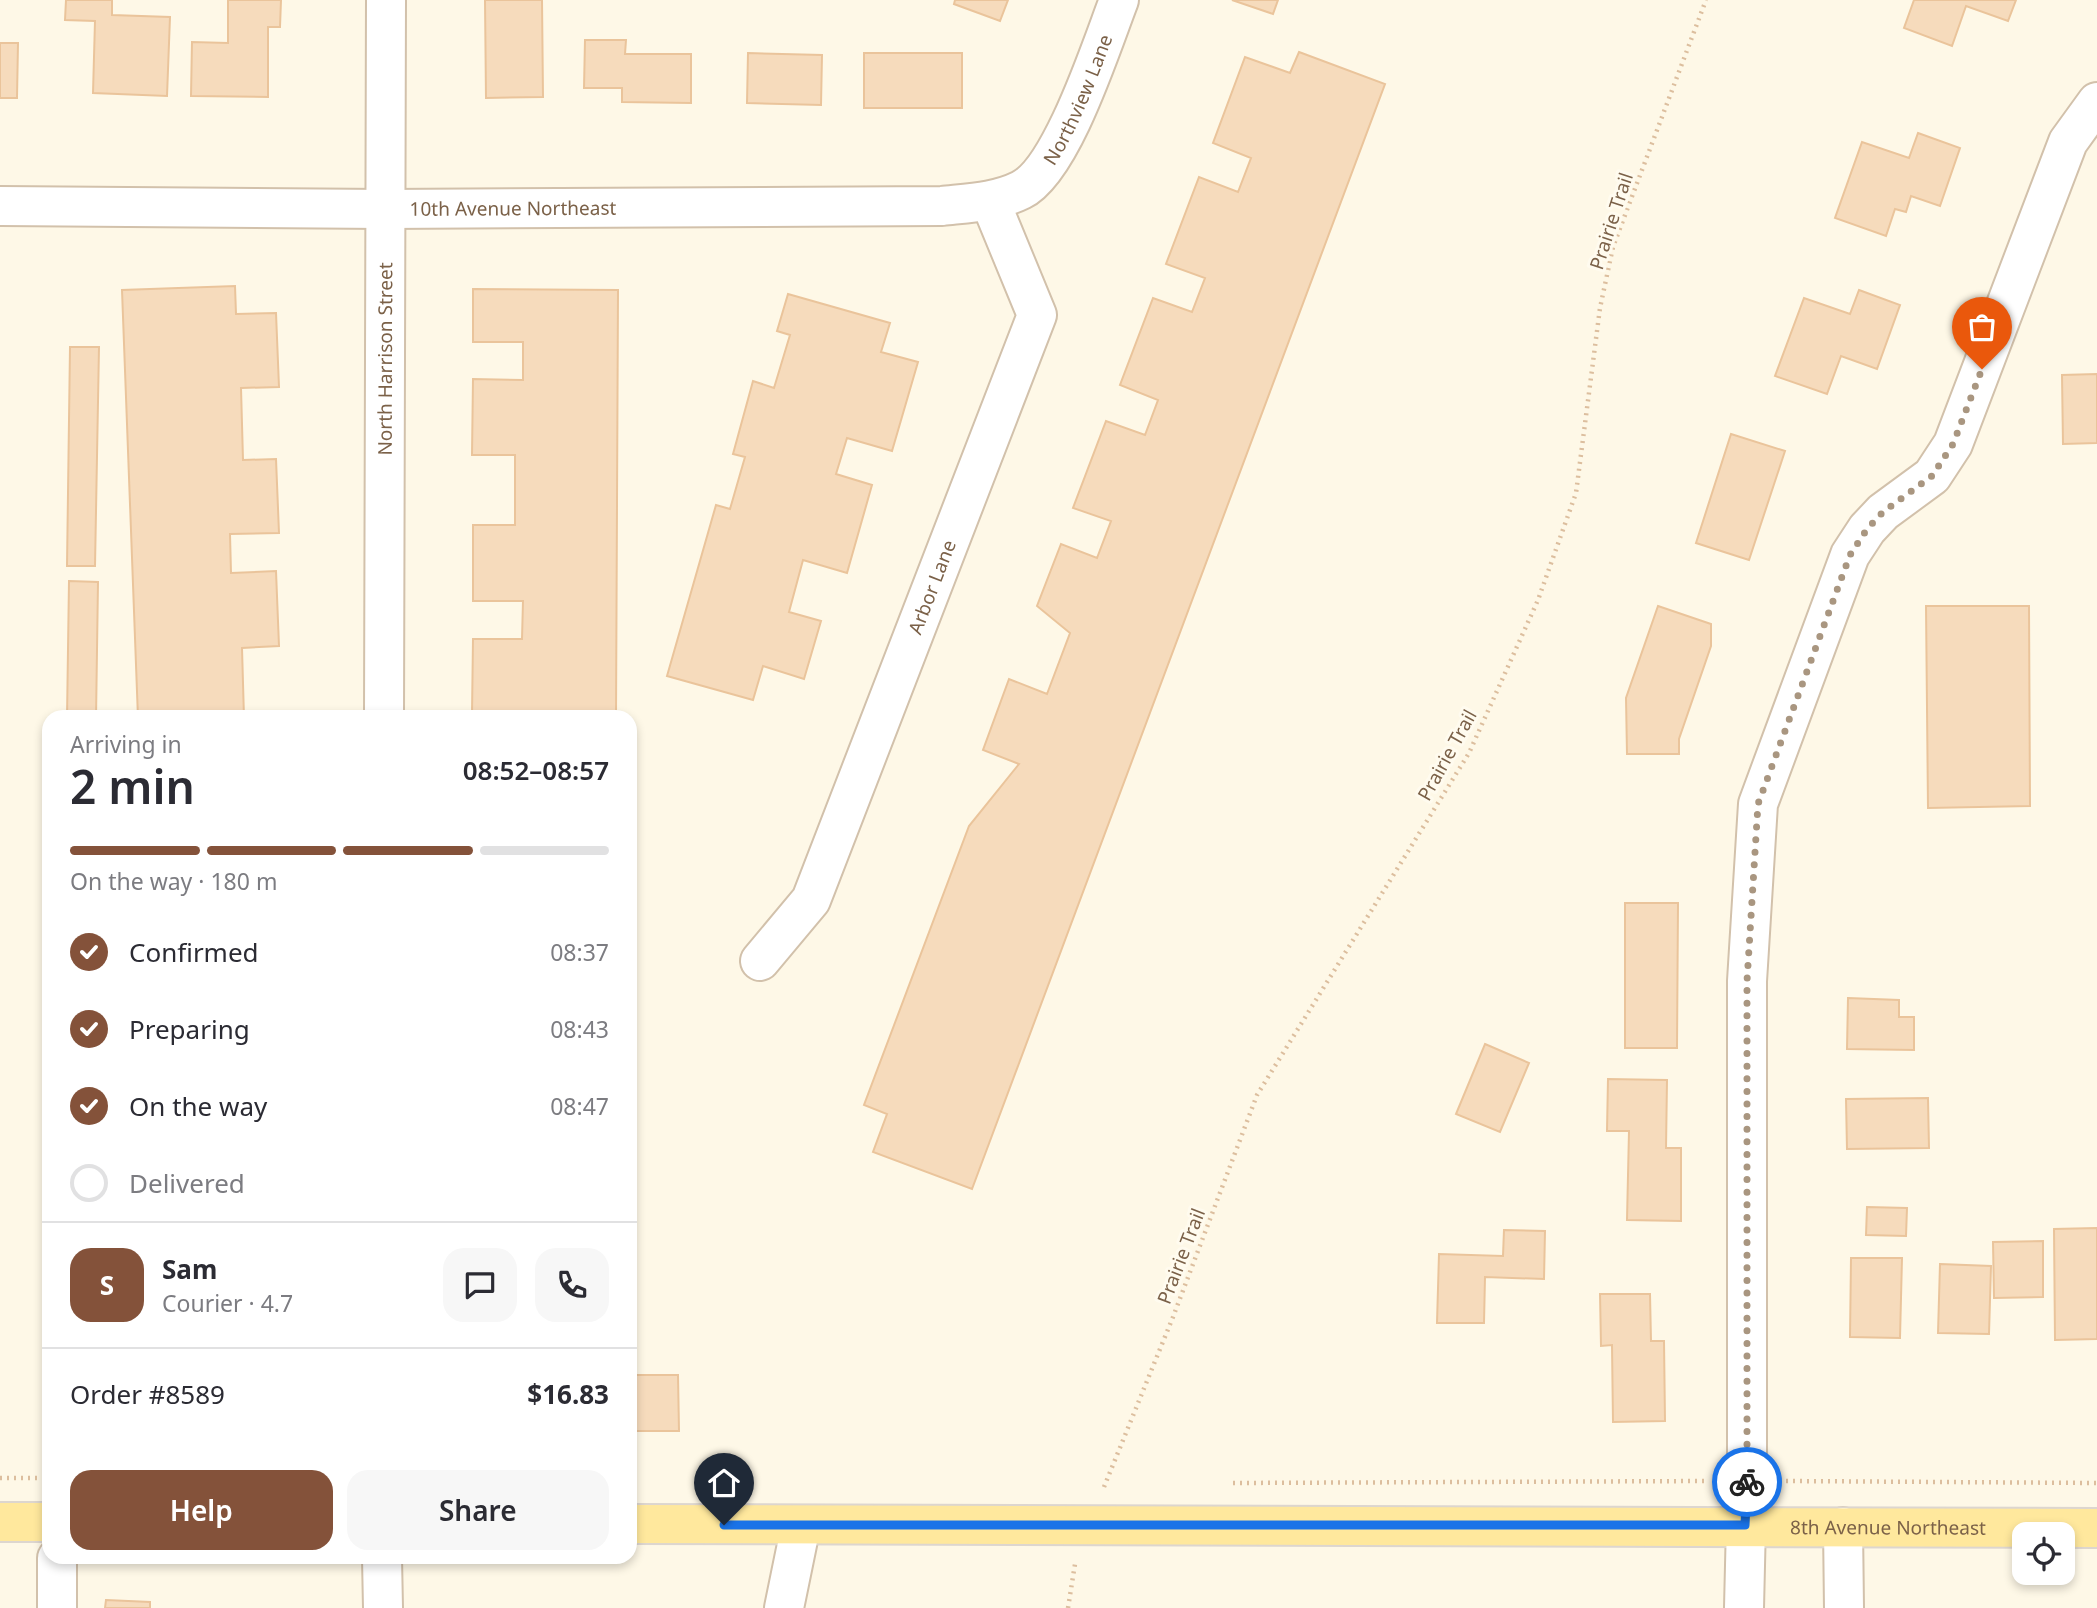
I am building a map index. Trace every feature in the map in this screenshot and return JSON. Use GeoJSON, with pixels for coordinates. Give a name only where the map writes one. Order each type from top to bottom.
{"type":"FeatureCollection","features":[{"type":"Feature","properties":{"kind":"main road"},"geometry":{"type":"LineString","coordinates":[[0,1522],[42,1522]]}},
{"type":"Feature","properties":{"kind":"main road","name":"8th Avenue Northeast"},"geometry":{"type":"LineString","coordinates":[[637,1524],[2097,1528]]}},
{"type":"Feature","properties":{"kind":"street","name":"North Harrison Street"},"geometry":{"type":"LineString","coordinates":[[384,710],[386,0]]}},
{"type":"Feature","properties":{"kind":"street","name":"Northview Lane"},"geometry":{"type":"LineString","coordinates":[[1007,195],[1046,165],[1076,112],[1119,0]]}},
{"type":"Feature","properties":{"kind":"street"},"geometry":{"type":"LineString","coordinates":[[1744,1608],[1747,1481],[1747,981],[1758,804],[1850,555],[1867,529],[1883,512],[1932,476],[1953,444],[2068,142],[2097,102]]}},
{"type":"Feature","properties":{"kind":"street","name":"10th Avenue Northeast"},"geometry":{"type":"LineString","coordinates":[[0,206],[385,209],[942,206],[1007,195]]}},
{"type":"Feature","properties":{"kind":"street","name":"Arbor Lane"},"geometry":{"type":"LineString","coordinates":[[760,961],[811,900],[1037,315],[1007,195]]}},
{"type":"Feature","properties":{"kind":"street"},"geometry":{"type":"LineString","coordinates":[[784,1608],[801,1525]]}},
{"type":"Feature","properties":{"kind":"street"},"geometry":{"type":"LineString","coordinates":[[1843,1527],[1844,1608]]}},
{"type":"Feature","properties":{"kind":"street"},"geometry":{"type":"LineString","coordinates":[[57,1564],[57,1608]]}},
{"type":"Feature","properties":{"kind":"street"},"geometry":{"type":"LineString","coordinates":[[382,1564],[383,1608]]}},
{"type":"Feature","properties":{"kind":"path","name":"Prairie Trail"},"geometry":{"type":"LineString","coordinates":[[1120,1483],[1106,1483],[1173,1318],[1257,1095],[1469,753],[1538,600],[1576,492],[1600,308],[1614,247],[1706,0]]}},
{"type":"Feature","properties":{"kind":"path"},"geometry":{"type":"LineString","coordinates":[[0,1478],[42,1478]]}},
{"type":"Feature","properties":{"kind":"path"},"geometry":{"type":"LineString","coordinates":[[1231,1483],[2097,1483]]}},
{"type":"Feature","properties":{"kind":"building"},"geometry":{"type":"Polygon","coordinates":[[[66,0],[112,0],[112,15],[170,17],[167,96],[93,93],[95,21],[65,20],[66,0]]]}},
{"type":"Feature","properties":{"kind":"building"},"geometry":{"type":"Polygon","coordinates":[[[228,0],[281,0],[280,27],[268,27],[268,97],[191,96],[192,42],[228,43],[228,0]]]}},
{"type":"Feature","properties":{"kind":"building"},"geometry":{"type":"Polygon","coordinates":[[[485,0],[542,0],[543,97],[486,98],[485,0]]]}},
{"type":"Feature","properties":{"kind":"building"},"geometry":{"type":"Polygon","coordinates":[[[955,0],[1008,0],[1000,21],[954,4],[955,0]]]}},
{"type":"Feature","properties":{"kind":"building"},"geometry":{"type":"Polygon","coordinates":[[[1232,0],[1278,0],[1273,14],[1232,0]]]}},
{"type":"Feature","properties":{"kind":"building"},"geometry":{"type":"Polygon","coordinates":[[[1914,0],[2016,0],[2008,21],[1966,6],[1952,46],[1904,28],[1914,0]]]}},
{"type":"Feature","properties":{"kind":"building"},"geometry":{"type":"Polygon","coordinates":[[[585,40],[626,40],[625,54],[691,54],[691,103],[622,102],[622,88],[584,88],[585,40]]]}},
{"type":"Feature","properties":{"kind":"building"},"geometry":{"type":"Polygon","coordinates":[[[0,43],[18,43],[17,98],[0,98],[0,43]]]}},
{"type":"Feature","properties":{"kind":"building"},"geometry":{"type":"Polygon","coordinates":[[[1299,52],[1385,84],[972,1189],[873,1152],[887,1114],[864,1105],[969,826],[1019,764],[983,750],[1009,679],[1047,694],[1070,633],[1037,606],[1061,544],[1097,558],[1111,521],[1073,508],[1106,421],[1145,435],[1158,400],[1120,385],[1153,298],[1192,312],[1205,278],[1166,264],[1199,177],[1238,192],[1251,158],[1213,143],[1245,57],[1290,73],[1299,52]]]}},
{"type":"Feature","properties":{"kind":"building"},"geometry":{"type":"Polygon","coordinates":[[[748,53],[822,55],[821,105],[747,103],[748,53]]]}},
{"type":"Feature","properties":{"kind":"building"},"geometry":{"type":"Polygon","coordinates":[[[864,53],[962,53],[962,108],[864,108],[864,53]]]}},
{"type":"Feature","properties":{"kind":"building"},"geometry":{"type":"Polygon","coordinates":[[[1918,133],[1960,148],[1940,206],[1911,196],[1906,212],[1895,209],[1886,236],[1835,218],[1862,142],[1909,158],[1918,133]]]}},
{"type":"Feature","properties":{"kind":"building"},"geometry":{"type":"Polygon","coordinates":[[[235,286],[236,314],[276,313],[279,387],[241,388],[243,460],[276,459],[279,533],[230,534],[231,573],[276,571],[279,646],[242,648],[244,710],[138,710],[122,290],[235,286]]]}},
{"type":"Feature","properties":{"kind":"building"},"geometry":{"type":"Polygon","coordinates":[[[473,289],[618,290],[616,710],[472,710],[473,639],[522,639],[523,601],[473,601],[473,525],[515,525],[515,455],[472,455],[473,379],[523,380],[523,342],[473,342],[473,289]]]}},
{"type":"Feature","properties":{"kind":"building"},"geometry":{"type":"Polygon","coordinates":[[[1859,290],[1900,305],[1877,369],[1841,356],[1827,394],[1775,376],[1804,298],[1850,314],[1859,290]]]}},
{"type":"Feature","properties":{"kind":"building"},"geometry":{"type":"Polygon","coordinates":[[[788,294],[890,323],[881,352],[918,362],[892,451],[847,438],[836,474],[872,485],[847,573],[803,560],[789,612],[821,621],[804,679],[763,666],[753,700],[667,676],[716,505],[730,509],[745,457],[733,454],[753,381],[774,388],[790,335],[777,331],[788,294]]]}},
{"type":"Feature","properties":{"kind":"building"},"geometry":{"type":"Polygon","coordinates":[[[70,347],[99,347],[95,566],[67,566],[70,347]]]}},
{"type":"Feature","properties":{"kind":"building"},"geometry":{"type":"Polygon","coordinates":[[[2097,374],[2097,443],[2063,444],[2062,375],[2097,374]]]}},
{"type":"Feature","properties":{"kind":"building"},"geometry":{"type":"Polygon","coordinates":[[[1731,434],[1785,451],[1749,560],[1696,543],[1731,434]]]}},
{"type":"Feature","properties":{"kind":"building"},"geometry":{"type":"Polygon","coordinates":[[[69,581],[98,582],[96,710],[67,710],[69,581]]]}},
{"type":"Feature","properties":{"kind":"building"},"geometry":{"type":"Polygon","coordinates":[[[1658,606],[1711,624],[1711,646],[1679,739],[1679,754],[1627,754],[1626,698],[1658,606]]]}},
{"type":"Feature","properties":{"kind":"building"},"geometry":{"type":"Polygon","coordinates":[[[1926,606],[2029,606],[2030,806],[1928,808],[1926,606]]]}},
{"type":"Feature","properties":{"kind":"building"},"geometry":{"type":"Polygon","coordinates":[[[1625,903],[1678,903],[1677,1048],[1625,1048],[1625,903]]]}},
{"type":"Feature","properties":{"kind":"building"},"geometry":{"type":"Polygon","coordinates":[[[1848,998],[1899,1000],[1899,1017],[1914,1017],[1914,1050],[1847,1049],[1848,998]]]}},
{"type":"Feature","properties":{"kind":"building"},"geometry":{"type":"Polygon","coordinates":[[[1485,1044],[1529,1063],[1500,1132],[1456,1114],[1485,1044]]]}},
{"type":"Feature","properties":{"kind":"building"},"geometry":{"type":"Polygon","coordinates":[[[1608,1079],[1667,1080],[1666,1148],[1681,1148],[1681,1221],[1627,1220],[1629,1131],[1607,1131],[1608,1079]]]}},
{"type":"Feature","properties":{"kind":"building"},"geometry":{"type":"Polygon","coordinates":[[[1928,1098],[1929,1148],[1847,1149],[1846,1099],[1928,1098]]]}},
{"type":"Feature","properties":{"kind":"building"},"geometry":{"type":"Polygon","coordinates":[[[1867,1207],[1907,1208],[1906,1236],[1866,1235],[1867,1207]]]}},
{"type":"Feature","properties":{"kind":"building"},"geometry":{"type":"Polygon","coordinates":[[[2097,1228],[2097,1339],[2055,1340],[2054,1229],[2097,1228]]]}},
{"type":"Feature","properties":{"kind":"building"},"geometry":{"type":"Polygon","coordinates":[[[1504,1230],[1545,1231],[1544,1279],[1485,1277],[1484,1323],[1437,1323],[1439,1254],[1503,1256],[1504,1230]]]}},
{"type":"Feature","properties":{"kind":"building"},"geometry":{"type":"Polygon","coordinates":[[[2043,1241],[2043,1297],[1994,1298],[1993,1242],[2043,1241]]]}},
{"type":"Feature","properties":{"kind":"building"},"geometry":{"type":"Polygon","coordinates":[[[1851,1258],[1902,1258],[1900,1338],[1850,1337],[1851,1258]]]}},
{"type":"Feature","properties":{"kind":"building"},"geometry":{"type":"Polygon","coordinates":[[[1940,1264],[1991,1266],[1989,1334],[1938,1333],[1940,1264]]]}},
{"type":"Feature","properties":{"kind":"building"},"geometry":{"type":"Polygon","coordinates":[[[1600,1294],[1650,1294],[1651,1341],[1664,1341],[1665,1421],[1613,1422],[1612,1345],[1601,1346],[1600,1294]]]}},
{"type":"Feature","properties":{"kind":"building"},"geometry":{"type":"Polygon","coordinates":[[[637,1375],[678,1375],[679,1431],[637,1431],[637,1375]]]}},
{"type":"Feature","properties":{"kind":"building"},"geometry":{"type":"Polygon","coordinates":[[[106,1600],[150,1602],[150,1608],[105,1608],[106,1600]]]}},
{"type":"Feature","properties":{"kind":"way so far"},"geometry":{"type":"LineString","coordinates":[[1747,1482],[1747,981],[1758,804],[1850,555],[1867,529],[1883,512],[1932,476],[1953,444],[1982,369]]}},
{"type":"Feature","properties":{"kind":"route"},"geometry":{"type":"LineString","coordinates":[[724,1525],[1745,1525],[1747,1482]]}}]}
